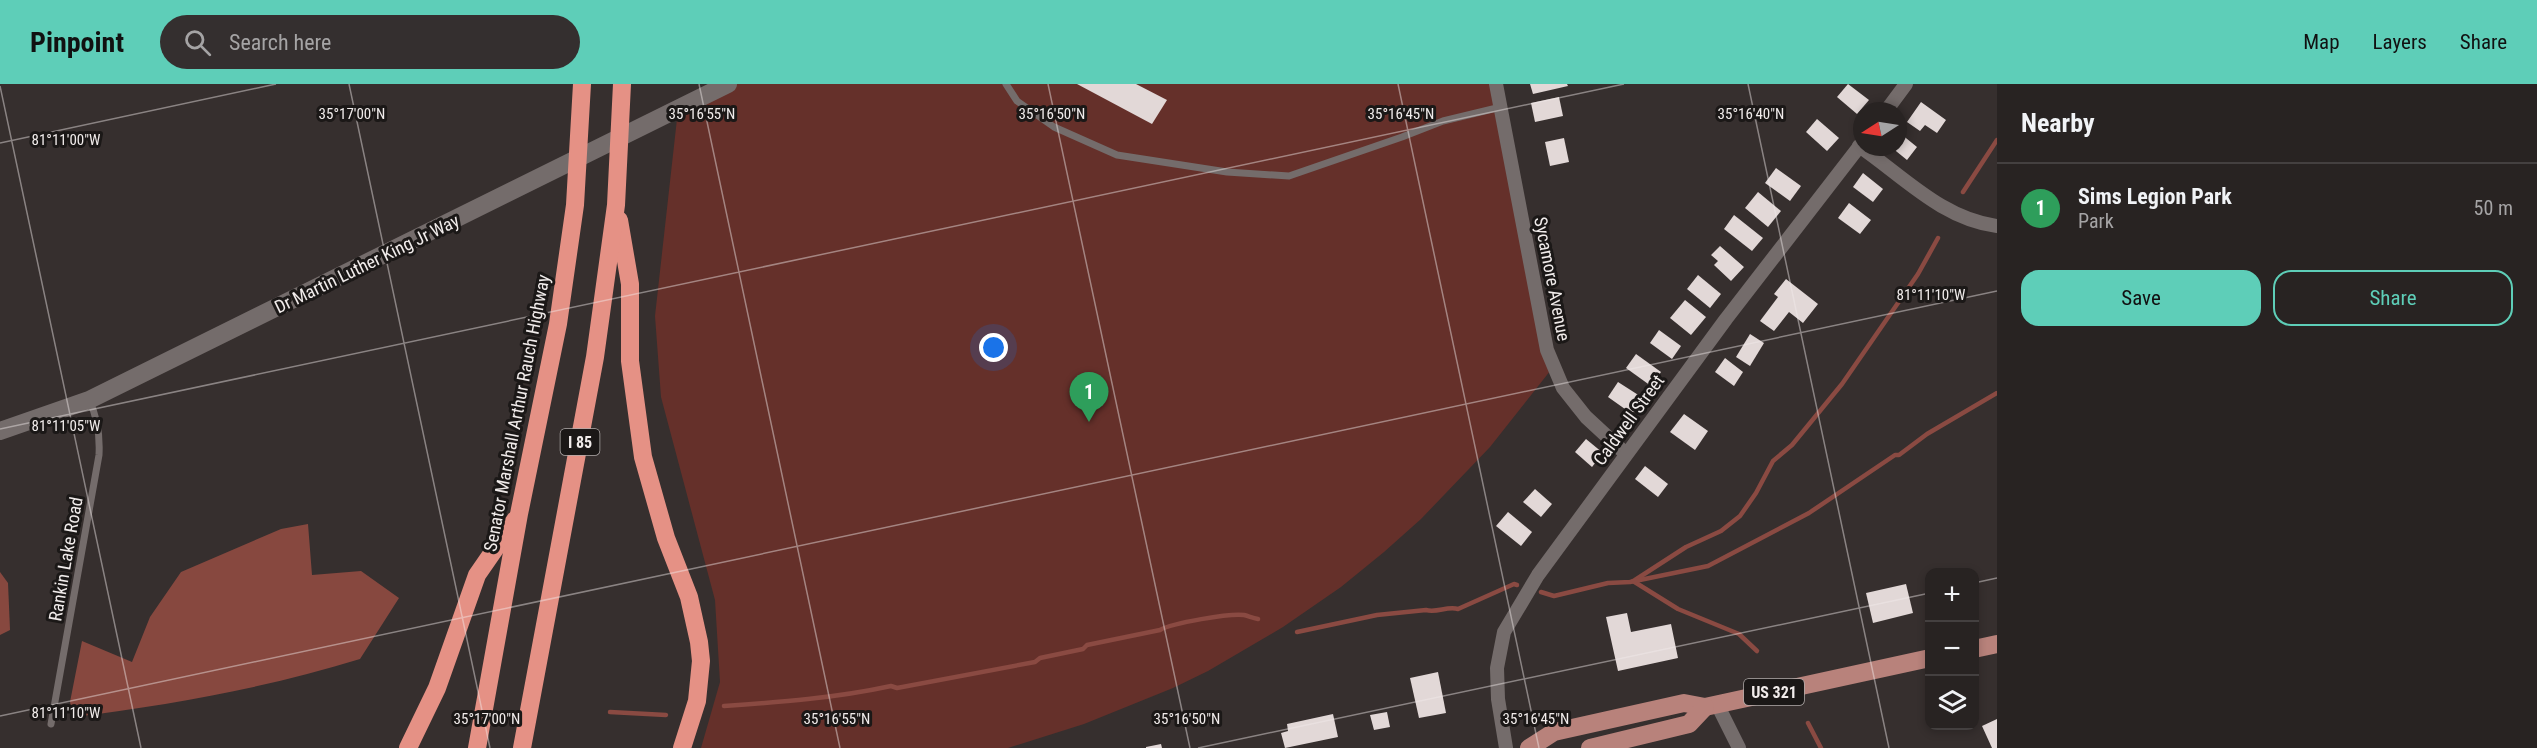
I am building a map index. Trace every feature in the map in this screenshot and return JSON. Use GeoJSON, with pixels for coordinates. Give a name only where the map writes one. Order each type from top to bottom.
{"type":"FeatureCollection","features":[{"type":"Feature","properties":{"kind":"highway","name":"Senator Marshall Arthur Rauch Highway"},"geometry":{"type":"LineString","coordinates":[[477,748],[519,514],[558,324],[575,205],[582,84]]}},
{"type":"Feature","properties":{"kind":"highway","name":"I 85"},"geometry":{"type":"LineString","coordinates":[[522,748],[595,357],[616,205],[622,84]]}},
{"type":"Feature","properties":{"kind":"highway"},"geometry":{"type":"LineString","coordinates":[[616,205],[630,284],[630,361],[643,457],[659,518],[689,597],[699,642],[701,661],[697,701],[682,748]]}},
{"type":"Feature","properties":{"kind":"highway"},"geometry":{"type":"LineString","coordinates":[[408,748],[437,688],[477,575],[519,514]]}},
{"type":"Feature","properties":{"kind":"main road","name":"Dr Martin Luther King Jr Way"},"geometry":{"type":"LineString","coordinates":[[0,432],[89,400],[728,84]]}},
{"type":"Feature","properties":{"kind":"main road"},"geometry":{"type":"LineString","coordinates":[[1979,648],[1997,644]]}},
{"type":"Feature","properties":{"kind":"main road","name":"US 321"},"geometry":{"type":"LineString","coordinates":[[1529,748],[1554,732],[1684,704],[1711,706],[1925,659]]}},
{"type":"Feature","properties":{"kind":"main road","name":"US 321"},"geometry":{"type":"LineString","coordinates":[[1590,748],[1689,724],[1711,706]]}},
{"type":"Feature","properties":{"kind":"street","name":"Sycamore Avenue"},"geometry":{"type":"LineString","coordinates":[[1496,84],[1547,350],[1563,388],[1586,417],[1626,454]]}},
{"type":"Feature","properties":{"kind":"street"},"geometry":{"type":"LineString","coordinates":[[1893,102],[1906,84]]}},
{"type":"Feature","properties":{"kind":"street","name":"Caldwell Street"},"geometry":{"type":"LineString","coordinates":[[1506,748],[1498,699],[1497,668],[1504,632],[1538,575],[1626,454],[1726,319],[1853,155]]}},
{"type":"Feature","properties":{"kind":"street"},"geometry":{"type":"LineString","coordinates":[[1875,156],[1935,203],[1983,224],[1997,226]]}},
{"type":"Feature","properties":{"kind":"street"},"geometry":{"type":"LineString","coordinates":[[1711,706],[1739,748]]}},
{"type":"Feature","properties":{"kind":"lane"},"geometry":{"type":"LineString","coordinates":[[1006,84],[1017,101],[1054,127],[1117,155],[1227,172],[1289,176],[1443,121],[1501,107]]}},
{"type":"Feature","properties":{"kind":"lane","name":"Rankin Lake Road"},"geometry":{"type":"LineString","coordinates":[[51,724],[99,455],[100,435],[96,415],[89,400]]}},
{"type":"Feature","properties":{"kind":"shaded area"},"geometry":{"type":"Polygon","coordinates":[[[728,84],[1496,84],[1554,366],[1490,447],[1421,519],[1384,552],[1341,587],[1283,627],[1208,671],[1173,688],[1084,724],[1008,748],[701,748],[720,682],[715,600],[661,397],[655,316],[678,110],[728,84]]]}},
{"type":"Feature","properties":{"kind":"shaded area"},"geometry":{"type":"Polygon","coordinates":[[[308,524],[312,575],[361,571],[399,598],[360,659],[289,679],[218,694],[73,717],[70,702],[82,641],[132,662],[150,617],[181,572],[281,529],[308,524]]]}},
{"type":"Feature","properties":{"kind":"shaded area"},"geometry":{"type":"Polygon","coordinates":[[[0,572],[8,583],[10,630],[0,635],[0,572]]]}},
{"type":"Feature","properties":{"kind":"building"},"geometry":{"type":"Polygon","coordinates":[[[1077,84],[1136,84],[1167,100],[1152,124],[1077,84]]]}},
{"type":"Feature","properties":{"kind":"building"},"geometry":{"type":"Polygon","coordinates":[[[1530,84],[1567,84],[1568,86],[1533,94],[1530,84]]]}},
{"type":"Feature","properties":{"kind":"building"},"geometry":{"type":"Polygon","coordinates":[[[1848,84],[1869,100],[1853,102],[1853,111],[1837,97],[1848,84]]]}},
{"type":"Feature","properties":{"kind":"building"},"geometry":{"type":"Polygon","coordinates":[[[1559,97],[1563,116],[1535,122],[1531,103],[1559,97]]]}},
{"type":"Feature","properties":{"kind":"building"},"geometry":{"type":"Polygon","coordinates":[[[1921,102],[1946,120],[1937,133],[1925,125],[1920,131],[1907,122],[1921,102]]]}},
{"type":"Feature","properties":{"kind":"building"},"geometry":{"type":"Polygon","coordinates":[[[1817,119],[1839,138],[1827,151],[1806,132],[1817,119]]]}},
{"type":"Feature","properties":{"kind":"building"},"geometry":{"type":"Polygon","coordinates":[[[1564,138],[1569,162],[1550,166],[1545,142],[1564,138]]]}},
{"type":"Feature","properties":{"kind":"building"},"geometry":{"type":"Polygon","coordinates":[[[1907,139],[1917,147],[1907,160],[1902,156],[1907,156],[1907,139]]]}},
{"type":"Feature","properties":{"kind":"building"},"geometry":{"type":"Polygon","coordinates":[[[1776,168],[1801,186],[1790,201],[1765,183],[1776,168]]]}},
{"type":"Feature","properties":{"kind":"building"},"geometry":{"type":"Polygon","coordinates":[[[1863,173],[1883,189],[1873,202],[1853,187],[1863,173]]]}},
{"type":"Feature","properties":{"kind":"building"},"geometry":{"type":"Polygon","coordinates":[[[1758,192],[1781,211],[1768,227],[1745,208],[1758,192]]]}},
{"type":"Feature","properties":{"kind":"building"},"geometry":{"type":"Polygon","coordinates":[[[1849,203],[1871,220],[1860,234],[1838,218],[1849,203]]]}},
{"type":"Feature","properties":{"kind":"building"},"geometry":{"type":"Polygon","coordinates":[[[1734,215],[1763,238],[1752,251],[1724,229],[1734,215]]]}},
{"type":"Feature","properties":{"kind":"building"},"geometry":{"type":"Polygon","coordinates":[[[1720,246],[1744,267],[1731,281],[1714,265],[1718,261],[1711,255],[1720,246]]]}},
{"type":"Feature","properties":{"kind":"building"},"geometry":{"type":"Polygon","coordinates":[[[1698,275],[1721,294],[1710,308],[1687,289],[1698,275]]]}},
{"type":"Feature","properties":{"kind":"building"},"geometry":{"type":"Polygon","coordinates":[[[1786,279],[1818,304],[1803,323],[1789,312],[1774,331],[1760,321],[1778,297],[1774,294],[1786,279]]]}},
{"type":"Feature","properties":{"kind":"building"},"geometry":{"type":"Polygon","coordinates":[[[1685,300],[1706,317],[1691,335],[1670,318],[1685,300]]]}},
{"type":"Feature","properties":{"kind":"building"},"geometry":{"type":"Polygon","coordinates":[[[1659,330],[1681,346],[1672,359],[1650,343],[1659,330]]]}},
{"type":"Feature","properties":{"kind":"building"},"geometry":{"type":"Polygon","coordinates":[[[1750,334],[1764,343],[1750,366],[1736,357],[1750,334]]]}},
{"type":"Feature","properties":{"kind":"building"},"geometry":{"type":"Polygon","coordinates":[[[1636,354],[1661,372],[1651,386],[1626,368],[1636,354]]]}},
{"type":"Feature","properties":{"kind":"building"},"geometry":{"type":"Polygon","coordinates":[[[1725,358],[1743,372],[1734,386],[1715,372],[1725,358]]]}},
{"type":"Feature","properties":{"kind":"building"},"geometry":{"type":"Polygon","coordinates":[[[1618,382],[1643,398],[1632,414],[1608,397],[1618,382]]]}},
{"type":"Feature","properties":{"kind":"building"},"geometry":{"type":"Polygon","coordinates":[[[1684,414],[1708,431],[1695,450],[1670,432],[1684,414]]]}},
{"type":"Feature","properties":{"kind":"building"},"geometry":{"type":"Polygon","coordinates":[[[1586,439],[1603,453],[1592,467],[1575,452],[1586,439]]]}},
{"type":"Feature","properties":{"kind":"building"},"geometry":{"type":"Polygon","coordinates":[[[1645,466],[1668,484],[1658,497],[1635,479],[1645,466]]]}},
{"type":"Feature","properties":{"kind":"building"},"geometry":{"type":"Polygon","coordinates":[[[1535,489],[1552,504],[1541,517],[1523,502],[1535,489]]]}},
{"type":"Feature","properties":{"kind":"building"},"geometry":{"type":"Polygon","coordinates":[[[1508,512],[1532,532],[1521,546],[1496,526],[1508,512]]]}},
{"type":"Feature","properties":{"kind":"building"},"geometry":{"type":"Polygon","coordinates":[[[1906,584],[1913,613],[1873,623],[1866,593],[1906,584]]]}},
{"type":"Feature","properties":{"kind":"building"},"geometry":{"type":"Polygon","coordinates":[[[1627,613],[1631,632],[1671,624],[1678,658],[1618,671],[1606,617],[1627,613]]]}},
{"type":"Feature","properties":{"kind":"building"},"geometry":{"type":"Polygon","coordinates":[[[1438,672],[1446,713],[1419,718],[1410,678],[1438,672]]]}},
{"type":"Feature","properties":{"kind":"building"},"geometry":{"type":"Polygon","coordinates":[[[1387,712],[1390,727],[1374,730],[1370,715],[1387,712]]]}},
{"type":"Feature","properties":{"kind":"building"},"geometry":{"type":"Polygon","coordinates":[[[1333,714],[1338,737],[1285,748],[1281,733],[1288,731],[1287,724],[1333,714]]]}},
{"type":"Feature","properties":{"kind":"building"},"geometry":{"type":"Polygon","coordinates":[[[1997,719],[1997,748],[1992,748],[1982,726],[1997,719]]]}},
{"type":"Feature","properties":{"kind":"building"},"geometry":{"type":"Polygon","coordinates":[[[1161,744],[1162,748],[1146,748],[1146,747],[1161,744]]]}},
{"type":"Feature","properties":{"kind":"waterway"},"geometry":{"type":"LineString","coordinates":[[1963,192],[1997,140]]}},
{"type":"Feature","properties":{"kind":"waterway"},"geometry":{"type":"LineString","coordinates":[[1635,580],[1686,547],[1721,531],[1740,516],[1756,493],[1773,461],[1792,445],[1842,384],[1918,274],[1938,238]]}},
{"type":"Feature","properties":{"kind":"waterway"},"geometry":{"type":"LineString","coordinates":[[1541,592],[1554,596],[1608,583],[1630,582],[1708,566],[1809,513],[1895,455],[1899,455],[1927,434],[1997,393]]}},
{"type":"Feature","properties":{"kind":"waterway"},"geometry":{"type":"LineString","coordinates":[[1633,581],[1678,609],[1739,634],[1757,651]]}},
{"type":"Feature","properties":{"kind":"waterway"},"geometry":{"type":"LineString","coordinates":[[1297,632],[1377,615],[1458,609],[1514,584],[1517,585]]}},
{"type":"Feature","properties":{"kind":"waterway"},"geometry":{"type":"LineString","coordinates":[[724,706],[829,697],[891,686],[897,688],[1035,662],[1040,658],[1083,649],[1087,645],[1201,619],[1237,615],[1258,619]]}},
{"type":"Feature","properties":{"kind":"waterway"},"geometry":{"type":"LineString","coordinates":[[610,712],[666,715]]}},
{"type":"Feature","properties":{"kind":"waterway"},"geometry":{"type":"LineString","coordinates":[[1808,723],[1821,748]]}},
{"type":"Feature","properties":{"kind":"place","name":"Sims Legion Park"},"geometry":{"type":"Point","coordinates":[1089,422]}}]}
